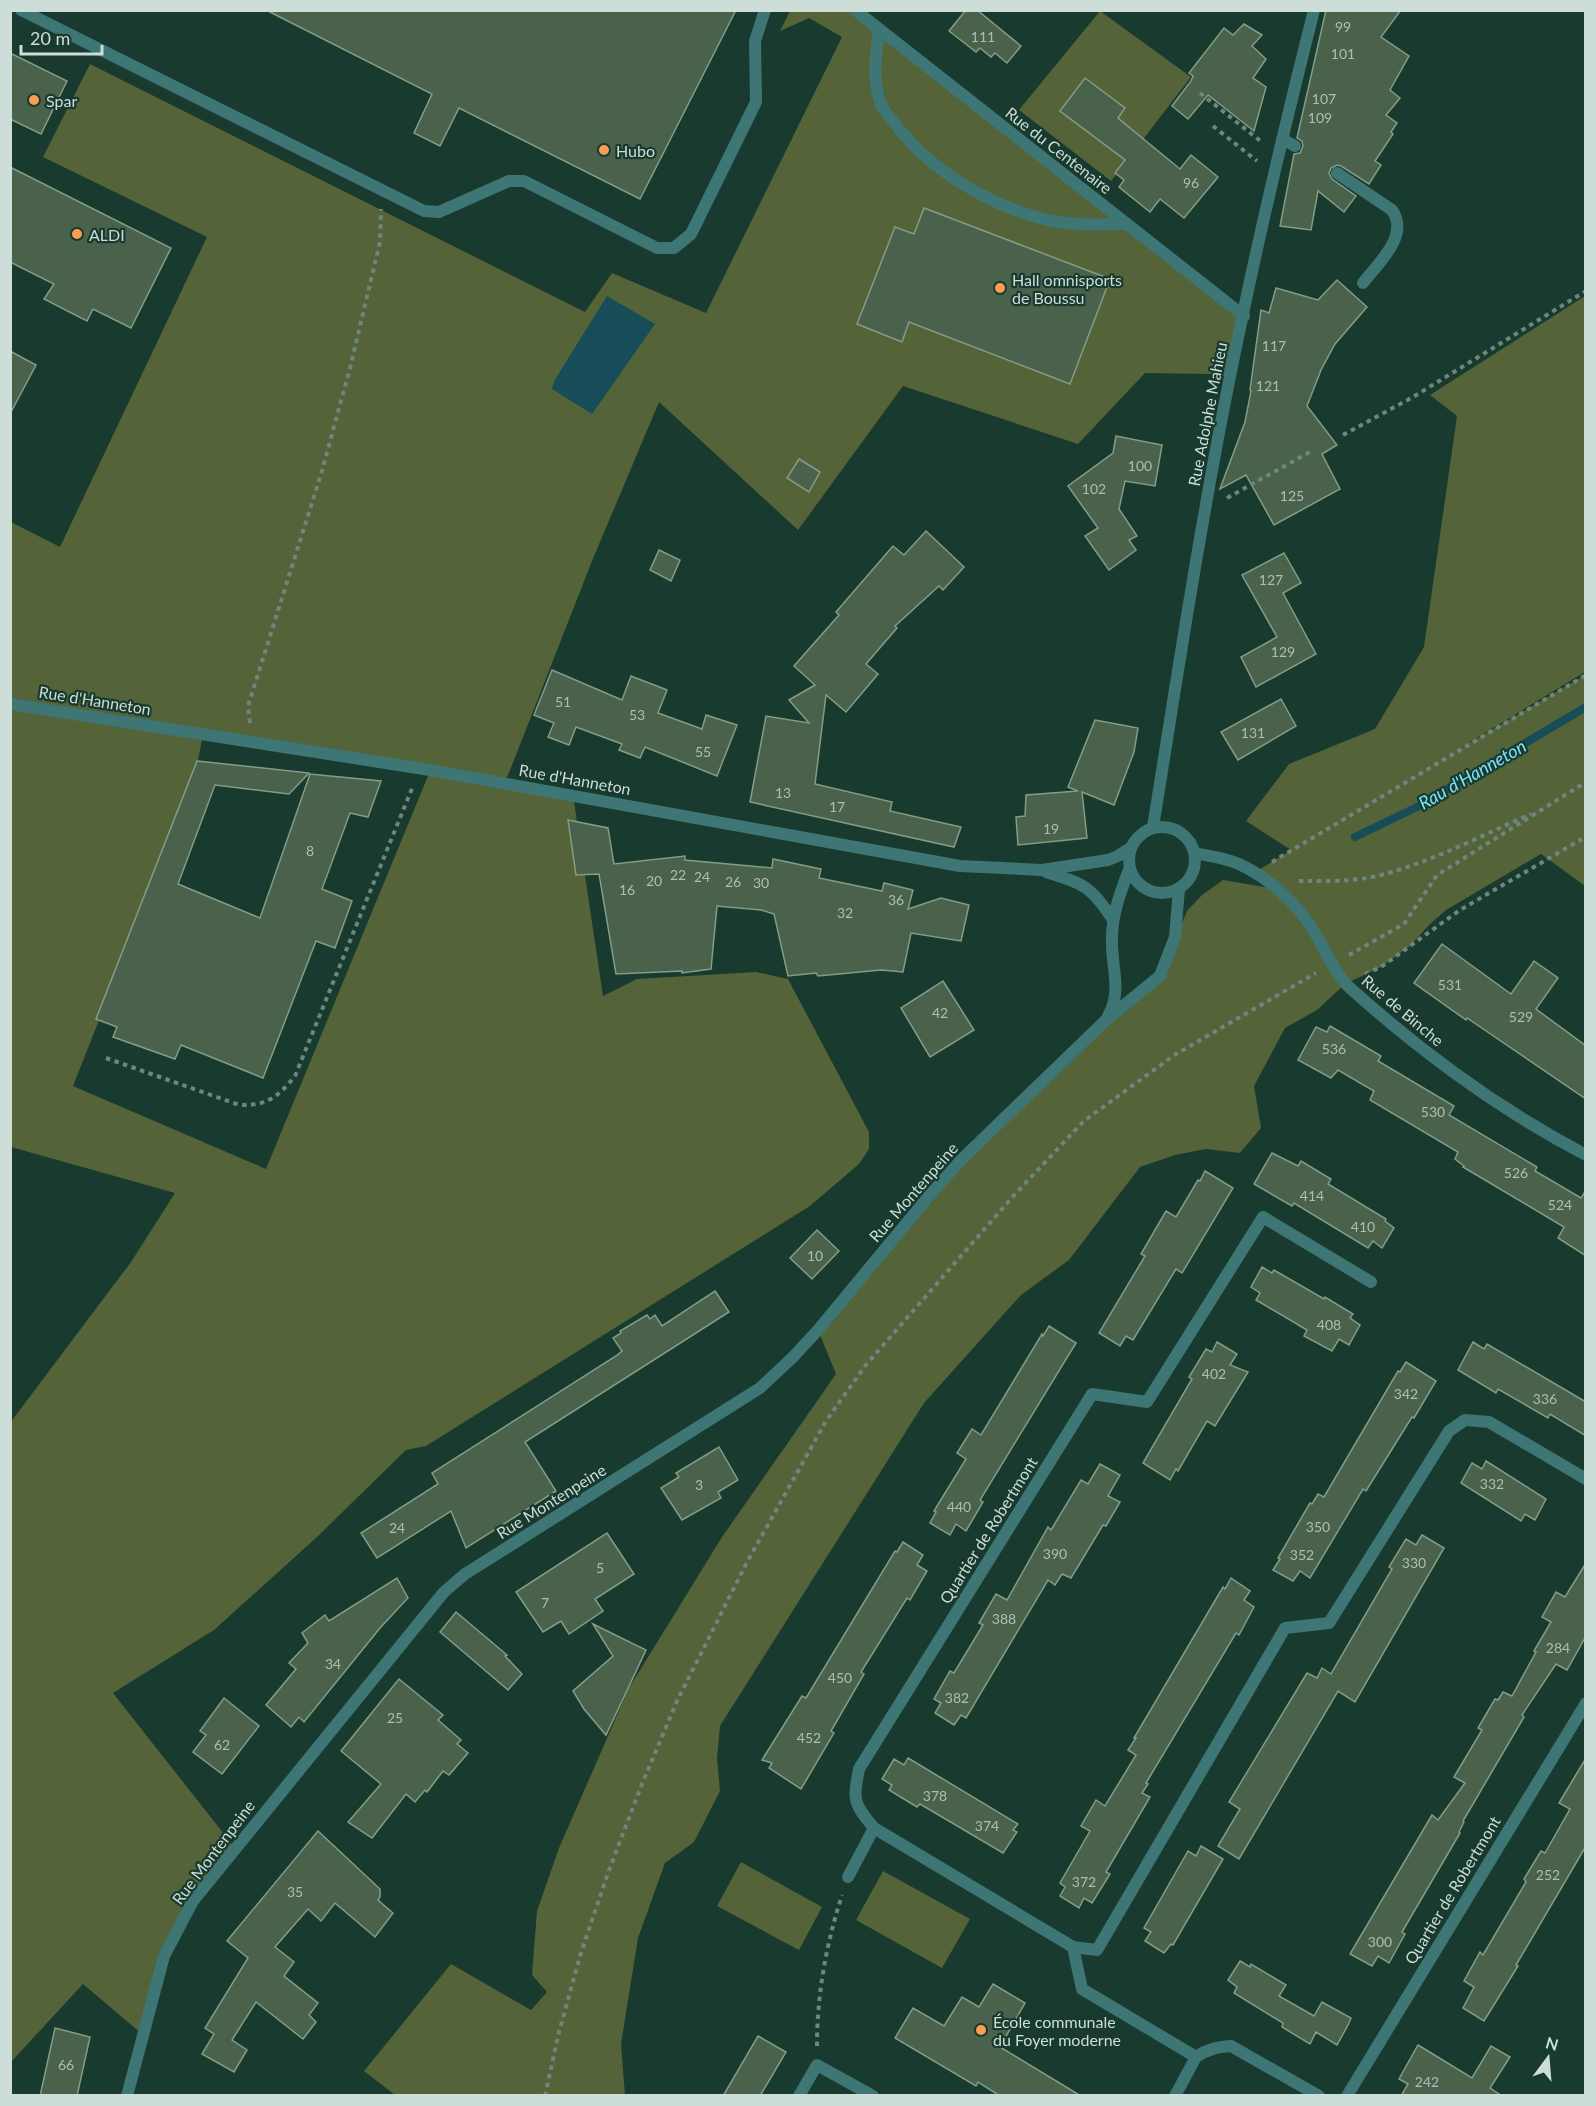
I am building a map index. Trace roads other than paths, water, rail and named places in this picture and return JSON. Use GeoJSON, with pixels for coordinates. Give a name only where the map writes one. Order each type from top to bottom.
{"type":"FeatureCollection","features":[{"type":"Feature","properties":{"kind":"street"},"geometry":{"type":"LineString","coordinates":[[21,10],[424,211],[439,212],[509,181],[524,181],[657,248],[674,248],[691,234],[756,102],[755,40],[765,10]]}},
{"type":"Feature","properties":{"kind":"street","name":"Rue du Centenaire"},"geometry":{"type":"LineString","coordinates":[[855,10],[1244,316]]}},
{"type":"Feature","properties":{"kind":"street","name":"Rue Adolphe Mahieu"},"geometry":{"type":"LineString","coordinates":[[1153,827],[1205,510],[1274,174],[1314,10]]}},
{"type":"Feature","properties":{"kind":"street"},"geometry":{"type":"LineString","coordinates":[[879,29],[874,76],[881,105],[902,135],[931,162],[966,186],[1010,207],[1059,223],[1127,224]]}},
{"type":"Feature","properties":{"kind":"street"},"geometry":{"type":"LineString","coordinates":[[1282,139],[1295,146]]}},
{"type":"Feature","properties":{"kind":"street"},"geometry":{"type":"LineString","coordinates":[[1337,173],[1392,210],[1398,219],[1399,228],[1395,240],[1363,283]]}},
{"type":"Feature","properties":{"kind":"street","name":"Rue d'Hanneton"},"geometry":{"type":"LineString","coordinates":[[10,704],[420,769],[960,866],[1042,870],[1107,860],[1130,848]]}},
{"type":"Feature","properties":{"kind":"street"},"geometry":{"type":"LineString","coordinates":[[1164,826],[1184,834],[1195,853],[1193,873],[1187,882],[1179,889],[1168,893],[1146,890],[1132,877],[1129,870],[1130,848],[1135,839],[1153,827],[1164,826]]}},
{"type":"Feature","properties":{"kind":"street","name":"Rue de Binche"},"geometry":{"type":"LineString","coordinates":[[1195,853],[1238,863],[1278,889],[1312,927],[1346,984],[1382,1016],[1439,1062],[1586,1155]]}},
{"type":"Feature","properties":{"kind":"street"},"geometry":{"type":"LineString","coordinates":[[1042,870],[1078,882],[1100,900],[1113,920]]}},
{"type":"Feature","properties":{"kind":"street","name":"Rue Montenpeine"},"geometry":{"type":"LineString","coordinates":[[1106,1020],[1113,1008],[1117,987],[1112,942],[1113,920],[1129,870]]}},
{"type":"Feature","properties":{"kind":"street","name":"Rue Montenpeine"},"geometry":{"type":"LineString","coordinates":[[127,2096],[164,1956],[193,1901],[444,1592],[465,1574],[750,1394],[778,1373],[818,1330],[962,1159],[1106,1020],[1160,976],[1175,937],[1179,889]]}},
{"type":"Feature","properties":{"kind":"street","name":"Quartier de Robertmont"},"geometry":{"type":"LineString","coordinates":[[1073,1947],[874,1828],[859,1811],[854,1796],[859,1769],[1092,1394],[1147,1402],[1263,1217],[1371,1282]]}},
{"type":"Feature","properties":{"kind":"street"},"geometry":{"type":"LineString","coordinates":[[1196,2057],[1082,1989],[1073,1947],[1097,1950],[1285,1628],[1329,1623],[1449,1431],[1465,1420],[1489,1422],[1586,1479]]}},
{"type":"Feature","properties":{"kind":"street","name":"Quartier de Robertmont"},"geometry":{"type":"LineString","coordinates":[[1347,2096],[1586,1702]]}},
{"type":"Feature","properties":{"kind":"street"},"geometry":{"type":"LineString","coordinates":[[848,1877],[874,1828]]}},
{"type":"Feature","properties":{"kind":"street"},"geometry":{"type":"LineString","coordinates":[[1175,2096],[1196,2057],[1206,2050],[1231,2046],[1319,2096]]}},
{"type":"Feature","properties":{"kind":"street"},"geometry":{"type":"LineString","coordinates":[[799,2096],[817,2065],[873,2096]]}},
{"type":"Feature","properties":{"kind":"water"},"geometry":{"type":"Polygon","coordinates":[[[607,296],[655,324],[592,414],[552,389],[554,381],[607,296]]]}},
{"type":"Feature","properties":{"kind":"waterway","name":"Rau d'Hanneton"},"geometry":{"type":"LineString","coordinates":[[1355,837],[1419,806],[1586,707]]}},
{"type":"Feature","properties":{"kind":"place","name":"Spar"},"geometry":{"type":"Point","coordinates":[34,100]}},
{"type":"Feature","properties":{"kind":"place","name":"Hubo"},"geometry":{"type":"Point","coordinates":[604,150]}},
{"type":"Feature","properties":{"kind":"place","name":"ALDI"},"geometry":{"type":"Point","coordinates":[77,234]}},
{"type":"Feature","properties":{"kind":"place","name":"Hall omnisports de Boussu"},"geometry":{"type":"Point","coordinates":[1000,288]}},
{"type":"Feature","properties":{"kind":"place","name":"École communale du Foyer moderne"},"geometry":{"type":"Point","coordinates":[981,2030]}}]}
